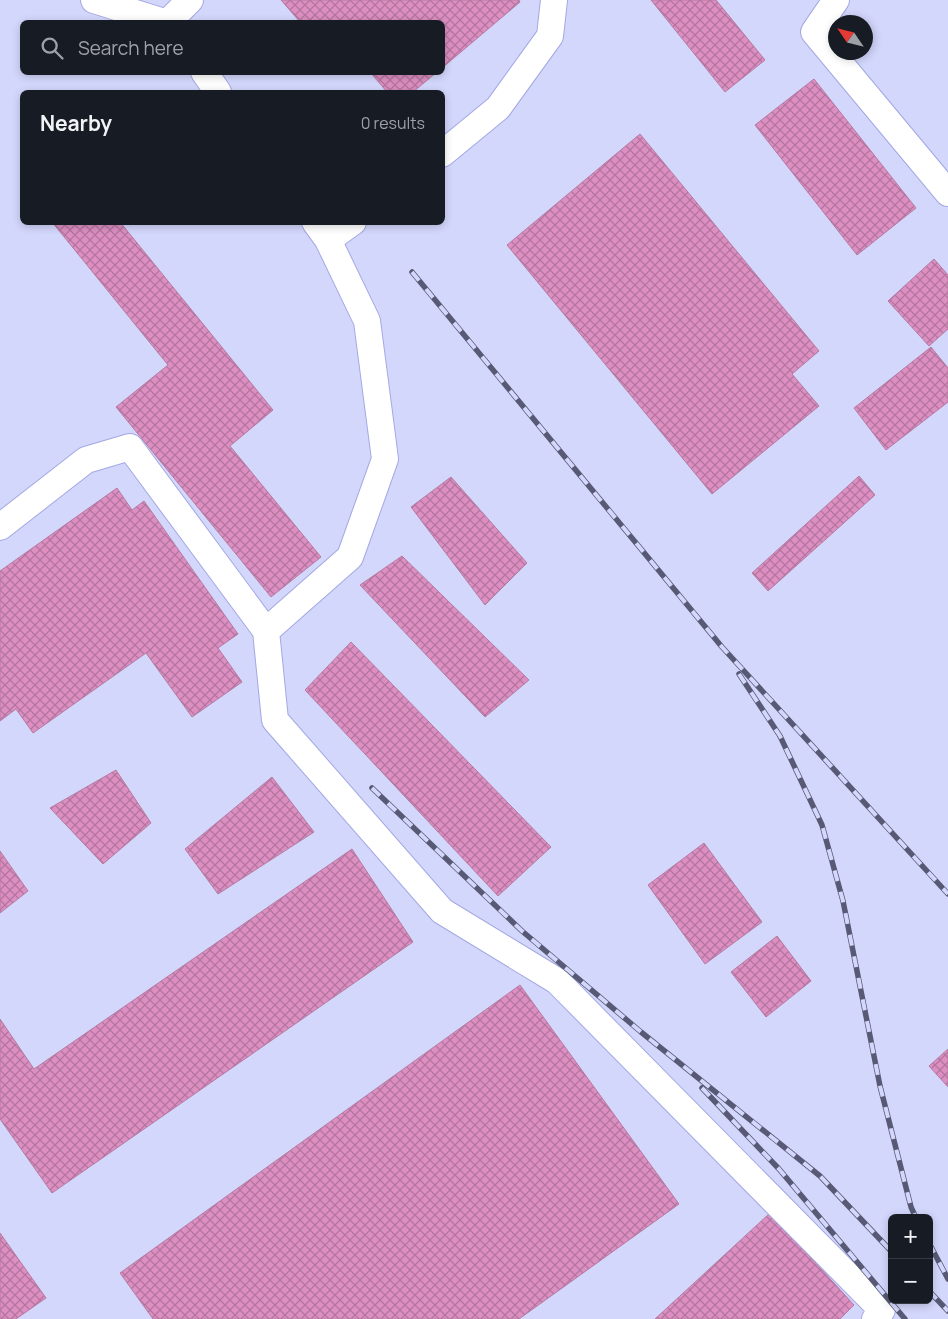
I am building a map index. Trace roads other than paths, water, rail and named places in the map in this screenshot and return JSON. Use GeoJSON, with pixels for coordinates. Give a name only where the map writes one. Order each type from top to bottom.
{"type":"FeatureCollection","features":[{"type":"Feature","properties":{"kind":"lane"},"geometry":{"type":"LineString","coordinates":[[94,0],[159,20]]}},
{"type":"Feature","properties":{"kind":"lane"},"geometry":{"type":"LineString","coordinates":[[168,20],[190,0]]}},
{"type":"Feature","properties":{"kind":"lane"},"geometry":{"type":"LineString","coordinates":[[445,152],[498,108],[550,36],[554,0]]}},
{"type":"Feature","properties":{"kind":"lane"},"geometry":{"type":"LineString","coordinates":[[836,0],[814,32],[948,193]]}},
{"type":"Feature","properties":{"kind":"lane"},"geometry":{"type":"LineString","coordinates":[[206,75],[217,90]]}},
{"type":"Feature","properties":{"kind":"lane"},"geometry":{"type":"LineString","coordinates":[[266,631],[350,557],[385,459],[367,321],[321,231],[342,225]]}},
{"type":"Feature","properties":{"kind":"lane"},"geometry":{"type":"LineString","coordinates":[[0,527],[86,460],[130,447],[266,631],[275,720],[442,912],[557,981],[882,1310],[875,1319]]}},
{"type":"Feature","properties":{"kind":"railway"},"geometry":{"type":"LineString","coordinates":[[412,272],[722,647],[948,894]]}},
{"type":"Feature","properties":{"kind":"railway"},"geometry":{"type":"LineString","coordinates":[[739,674],[780,736],[822,825],[843,901],[880,1086],[914,1214]]}},
{"type":"Feature","properties":{"kind":"railway"},"geometry":{"type":"LineString","coordinates":[[372,788],[522,931],[641,1032],[820,1176],[888,1248]]}},
{"type":"Feature","properties":{"kind":"railway"},"geometry":{"type":"LineString","coordinates":[[702,1088],[779,1169],[905,1319]]}},
{"type":"Feature","properties":{"kind":"railway"},"geometry":{"type":"LineString","coordinates":[[933,1251],[948,1279]]}},
{"type":"Feature","properties":{"kind":"railway"},"geometry":{"type":"LineString","coordinates":[[933,1295],[948,1311]]}}]}
